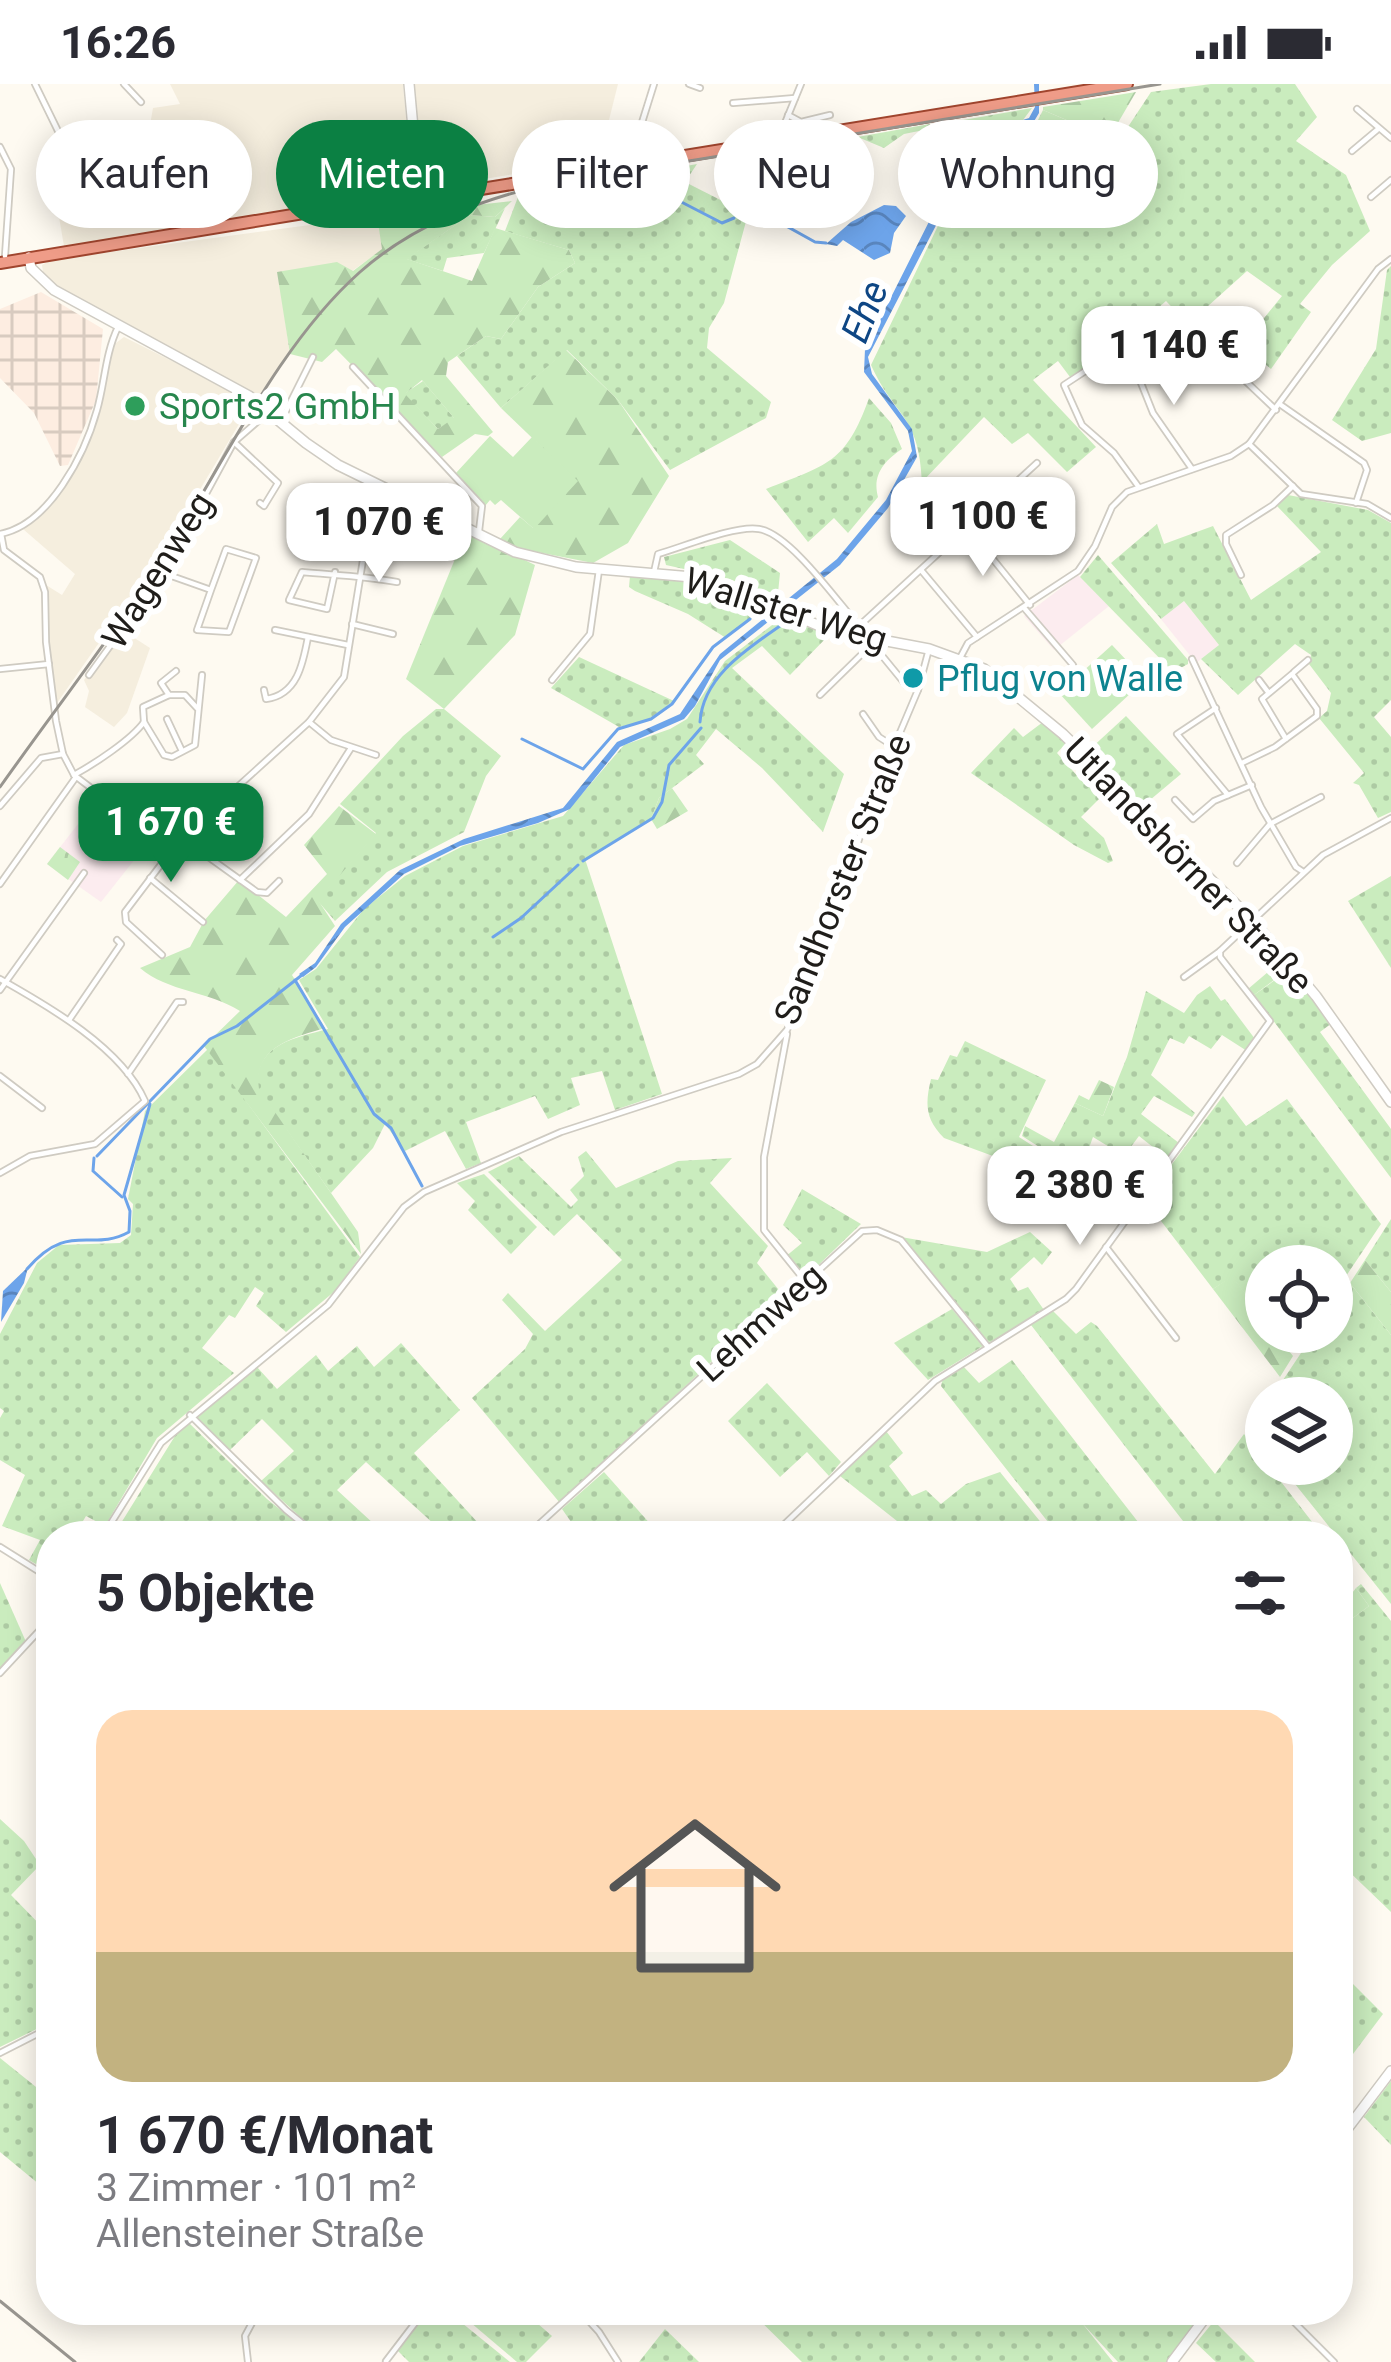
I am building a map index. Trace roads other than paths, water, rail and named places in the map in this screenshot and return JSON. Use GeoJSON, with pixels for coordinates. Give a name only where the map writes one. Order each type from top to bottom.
{"type":"FeatureCollection","features":[{"type":"Feature","properties":{"kind":"main road"},"geometry":{"type":"LineString","coordinates":[[488,185],[1127,84]]}},
{"type":"Feature","properties":{"kind":"main road"},"geometry":{"type":"LineString","coordinates":[[2,259],[276,218]]}},
{"type":"Feature","properties":{"kind":"street"},"geometry":{"type":"LineString","coordinates":[[35,84],[53,120]]}},
{"type":"Feature","properties":{"kind":"street"},"geometry":{"type":"LineString","coordinates":[[124,84],[141,102]]}},
{"type":"Feature","properties":{"kind":"street"},"geometry":{"type":"LineString","coordinates":[[409,84],[413,120]]}},
{"type":"Feature","properties":{"kind":"street"},"geometry":{"type":"LineString","coordinates":[[643,120],[654,84]]}},
{"type":"Feature","properties":{"kind":"street"},"geometry":{"type":"LineString","coordinates":[[689,84],[700,88]]}},
{"type":"Feature","properties":{"kind":"street"},"geometry":{"type":"LineString","coordinates":[[801,84],[786,119],[801,122],[830,115]]}},
{"type":"Feature","properties":{"kind":"street"},"geometry":{"type":"LineString","coordinates":[[733,103],[795,98]]}},
{"type":"Feature","properties":{"kind":"street"},"geometry":{"type":"LineString","coordinates":[[1357,109],[1391,138]]}},
{"type":"Feature","properties":{"kind":"street"},"geometry":{"type":"LineString","coordinates":[[1352,152],[1377,130]]}},
{"type":"Feature","properties":{"kind":"street"},"geometry":{"type":"LineString","coordinates":[[0,147],[10,169],[2,259]]}},
{"type":"Feature","properties":{"kind":"street"},"geometry":{"type":"LineString","coordinates":[[1371,197],[1391,180]]}},
{"type":"Feature","properties":{"kind":"street","name":"Wallster Weg"},"geometry":{"type":"LineString","coordinates":[[32,257],[39,279],[118,327],[239,390],[322,455],[477,534],[528,556],[599,570],[654,572],[714,583],[792,614],[960,658]]}},
{"type":"Feature","properties":{"kind":"street"},"geometry":{"type":"LineString","coordinates":[[960,658],[977,637],[1078,571],[1097,543],[1112,507],[1138,487],[1231,456],[1249,444],[1378,269],[1391,259]]}},
{"type":"Feature","properties":{"kind":"street"},"geometry":{"type":"LineString","coordinates":[[1125,326],[1153,413],[1192,469]]}},
{"type":"Feature","properties":{"kind":"street"},"geometry":{"type":"LineString","coordinates":[[118,327],[108,348],[96,414],[68,473],[51,499],[21,527],[0,534],[4,550],[40,578],[45,592],[49,664],[63,754],[75,776],[99,794],[130,800],[257,892],[267,893],[279,881]]}},
{"type":"Feature","properties":{"kind":"street"},"geometry":{"type":"LineString","coordinates":[[1215,352],[1278,408],[1364,463],[1367,470],[1356,503]]}},
{"type":"Feature","properties":{"kind":"street"},"geometry":{"type":"LineString","coordinates":[[1131,354],[1093,366],[1064,386],[1082,424],[1114,454],[1138,487]]}},
{"type":"Feature","properties":{"kind":"street"},"geometry":{"type":"LineString","coordinates":[[280,421],[313,357]]}},
{"type":"Feature","properties":{"kind":"street"},"geometry":{"type":"LineString","coordinates":[[353,367],[482,506],[483,523],[477,534]]}},
{"type":"Feature","properties":{"kind":"street","name":"Wagenweg"},"geometry":{"type":"LineString","coordinates":[[89,675],[163,574],[234,442],[270,411]]}},
{"type":"Feature","properties":{"kind":"street"},"geometry":{"type":"LineString","coordinates":[[234,442],[278,483],[264,506],[260,503]]}},
{"type":"Feature","properties":{"kind":"street"},"geometry":{"type":"LineString","coordinates":[[1249,444],[1309,496],[1367,504],[1391,518]]}},
{"type":"Feature","properties":{"kind":"street"},"geometry":{"type":"LineString","coordinates":[[654,572],[658,554],[750,528],[778,537],[858,632],[1037,464]]}},
{"type":"Feature","properties":{"kind":"street"},"geometry":{"type":"LineString","coordinates":[[162,955],[124,920],[129,904],[181,838],[309,722],[344,677],[376,484]]}},
{"type":"Feature","properties":{"kind":"street"},"geometry":{"type":"LineString","coordinates":[[1241,575],[1226,535],[1273,506],[1293,486]]}},
{"type":"Feature","properties":{"kind":"street"},"geometry":{"type":"LineString","coordinates":[[314,512],[368,523]]}},
{"type":"Feature","properties":{"kind":"street"},"geometry":{"type":"LineString","coordinates":[[967,527],[1073,664]]}},
{"type":"Feature","properties":{"kind":"street"},"geometry":{"type":"LineString","coordinates":[[226,549],[256,558],[229,632],[197,630],[211,590],[226,549]]}},
{"type":"Feature","properties":{"kind":"street"},"geometry":{"type":"LineString","coordinates":[[553,680],[590,634],[599,570]]}},
{"type":"Feature","properties":{"kind":"street"},"geometry":{"type":"LineString","coordinates":[[921,570],[977,637]]}},
{"type":"Feature","properties":{"kind":"street"},"geometry":{"type":"LineString","coordinates":[[334,572],[327,609],[290,600],[302,572],[334,572],[398,582]]}},
{"type":"Feature","properties":{"kind":"street"},"geometry":{"type":"LineString","coordinates":[[163,574],[211,590]]}},
{"type":"Feature","properties":{"kind":"street"},"geometry":{"type":"LineString","coordinates":[[352,624],[393,634]]}},
{"type":"Feature","properties":{"kind":"street"},"geometry":{"type":"LineString","coordinates":[[274,630],[348,645]]}},
{"type":"Feature","properties":{"kind":"street"},"geometry":{"type":"LineString","coordinates":[[281,696],[302,670],[308,637]]}},
{"type":"Feature","properties":{"kind":"street","name":"Sandhorster Straße"},"geometry":{"type":"LineString","coordinates":[[113,1521],[160,1443],[328,1305],[404,1207],[424,1192],[561,1132],[757,1064],[787,1030],[822,951],[929,649]]}},
{"type":"Feature","properties":{"kind":"street"},"geometry":{"type":"LineString","coordinates":[[820,695],[866,650],[879,652],[906,685],[918,690]]}},
{"type":"Feature","properties":{"kind":"street","name":"Utlandshörner Straße"},"geometry":{"type":"LineString","coordinates":[[960,658],[996,676],[1024,698],[1253,921],[1316,996],[1391,1102]]}},
{"type":"Feature","properties":{"kind":"street"},"geometry":{"type":"LineString","coordinates":[[1192,659],[1270,824],[1296,867],[1304,872]]}},
{"type":"Feature","properties":{"kind":"street"},"geometry":{"type":"LineString","coordinates":[[1286,739],[1262,701],[1308,660]]}},
{"type":"Feature","properties":{"kind":"street"},"geometry":{"type":"LineString","coordinates":[[0,669],[49,664]]}},
{"type":"Feature","properties":{"kind":"street"},"geometry":{"type":"LineString","coordinates":[[169,695],[161,683],[176,671]]}},
{"type":"Feature","properties":{"kind":"street"},"geometry":{"type":"LineString","coordinates":[[1242,763],[1315,718],[1318,711],[1292,674]]}},
{"type":"Feature","properties":{"kind":"street"},"geometry":{"type":"LineString","coordinates":[[197,707],[185,695],[169,695],[143,707],[144,722],[164,754],[172,757],[195,745],[202,675]]}},
{"type":"Feature","properties":{"kind":"street"},"geometry":{"type":"LineString","coordinates":[[1259,680],[1268,692]]}},
{"type":"Feature","properties":{"kind":"street"},"geometry":{"type":"LineString","coordinates":[[1216,708],[1177,734],[1228,795]]}},
{"type":"Feature","properties":{"kind":"street"},"geometry":{"type":"LineString","coordinates":[[863,714],[879,737],[893,746]]}},
{"type":"Feature","properties":{"kind":"street"},"geometry":{"type":"LineString","coordinates":[[167,719],[182,751]]}},
{"type":"Feature","properties":{"kind":"street"},"geometry":{"type":"LineString","coordinates":[[0,884],[75,776],[144,722]]}},
{"type":"Feature","properties":{"kind":"street"},"geometry":{"type":"LineString","coordinates":[[309,722],[331,740],[376,755]]}},
{"type":"Feature","properties":{"kind":"street"},"geometry":{"type":"LineString","coordinates":[[240,880],[309,814],[351,748]]}},
{"type":"Feature","properties":{"kind":"street"},"geometry":{"type":"LineString","coordinates":[[0,806],[40,758],[63,754]]}},
{"type":"Feature","properties":{"kind":"street"},"geometry":{"type":"LineString","coordinates":[[1174,800],[1193,819],[1252,785]]}},
{"type":"Feature","properties":{"kind":"street"},"geometry":{"type":"LineString","coordinates":[[1237,862],[1270,824],[1321,797]]}},
{"type":"Feature","properties":{"kind":"street"},"geometry":{"type":"LineString","coordinates":[[1184,977],[1220,951],[1341,842],[1391,818]]}},
{"type":"Feature","properties":{"kind":"street"},"geometry":{"type":"LineString","coordinates":[[0,990],[85,873]]}},
{"type":"Feature","properties":{"kind":"street"},"geometry":{"type":"LineString","coordinates":[[150,878],[203,922]]}},
{"type":"Feature","properties":{"kind":"street"},"geometry":{"type":"LineString","coordinates":[[69,1020],[121,944],[117,940]]}},
{"type":"Feature","properties":{"kind":"street"},"geometry":{"type":"LineString","coordinates":[[788,1521],[935,1381],[1066,1299],[1106,1247],[1270,1021],[1220,951]]}},
{"type":"Feature","properties":{"kind":"street"},"geometry":{"type":"LineString","coordinates":[[0,979],[69,1020],[128,1074],[145,1101],[95,1144],[30,1156],[0,1173]]}},
{"type":"Feature","properties":{"kind":"street"},"geometry":{"type":"LineString","coordinates":[[128,1074],[177,1002],[183,1001]]}},
{"type":"Feature","properties":{"kind":"street"},"geometry":{"type":"LineString","coordinates":[[787,1030],[764,1157],[764,1230],[805,1282]]}},
{"type":"Feature","properties":{"kind":"street"},"geometry":{"type":"LineString","coordinates":[[0,1076],[42,1108]]}},
{"type":"Feature","properties":{"kind":"street","name":"Lehmweg"},"geometry":{"type":"LineString","coordinates":[[542,1521],[867,1229],[901,1240],[988,1347]]}},
{"type":"Feature","properties":{"kind":"street"},"geometry":{"type":"LineString","coordinates":[[1106,1247],[1176,1338]]}},
{"type":"Feature","properties":{"kind":"street"},"geometry":{"type":"LineString","coordinates":[[190,1415],[300,1521]]}},
{"type":"Feature","properties":{"kind":"street"},"geometry":{"type":"LineString","coordinates":[[0,1547],[36,1570]]}},
{"type":"Feature","properties":{"kind":"street"},"geometry":{"type":"LineString","coordinates":[[0,1672],[36,1636]]}},
{"type":"Feature","properties":{"kind":"street"},"geometry":{"type":"LineString","coordinates":[[0,2053],[36,2035]]}},
{"type":"Feature","properties":{"kind":"street"},"geometry":{"type":"LineString","coordinates":[[1353,2121],[1391,2071]]}},
{"type":"Feature","properties":{"kind":"street"},"geometry":{"type":"LineString","coordinates":[[248,2362],[245,2336],[251,2325]]}},
{"type":"Feature","properties":{"kind":"street"},"geometry":{"type":"LineString","coordinates":[[386,2361],[414,2325]]}},
{"type":"Feature","properties":{"kind":"street"},"geometry":{"type":"LineString","coordinates":[[593,2325],[618,2362]]}},
{"type":"Feature","properties":{"kind":"street"},"geometry":{"type":"LineString","coordinates":[[1172,2362],[1200,2325]]}},
{"type":"Feature","properties":{"kind":"street"},"geometry":{"type":"LineString","coordinates":[[1297,2325],[1334,2362]]}},
{"type":"Feature","properties":{"kind":"water"},"geometry":{"type":"Polygon","coordinates":[[[1034,84],[1039,84],[1039,113],[1035,120],[1023,120],[1035,107],[1034,84]]]}},
{"type":"Feature","properties":{"kind":"water"},"geometry":{"type":"Polygon","coordinates":[[[884,205],[898,208],[890,253],[874,260],[843,240],[837,246],[826,244],[844,228],[874,228],[874,210],[884,205]]]}},
{"type":"Feature","properties":{"kind":"water"},"geometry":{"type":"Polygon","coordinates":[[[926,228],[935,228],[868,357],[872,374],[912,429],[917,457],[888,508],[840,565],[720,660],[684,719],[620,747],[570,809],[460,846],[404,874],[345,927],[316,967],[303,977],[299,974],[315,963],[341,924],[400,870],[464,839],[563,808],[617,742],[680,714],[720,654],[837,559],[886,500],[912,451],[908,431],[864,372],[865,349],[926,228]]]}},
{"type":"Feature","properties":{"kind":"water"},"geometry":{"type":"Polygon","coordinates":[[[28,1267],[24,1283],[1,1322],[3,1291],[28,1267]]]}},
{"type":"Feature","properties":{"kind":"waterway"},"geometry":{"type":"LineString","coordinates":[[690,206],[714,219]]}},
{"type":"Feature","properties":{"kind":"waterway"},"geometry":{"type":"LineString","coordinates":[[790,228],[826,243]]}},
{"type":"Feature","properties":{"kind":"waterway"},"geometry":{"type":"LineString","coordinates":[[522,739],[583,769],[618,729],[651,719],[672,704],[713,647],[750,619]]}},
{"type":"Feature","properties":{"kind":"waterway"},"geometry":{"type":"LineString","coordinates":[[700,722],[703,705],[720,676],[787,621]]}},
{"type":"Feature","properties":{"kind":"waterway"},"geometry":{"type":"LineString","coordinates":[[583,861],[653,818],[662,802],[669,765],[701,728]]}},
{"type":"Feature","properties":{"kind":"waterway"},"geometry":{"type":"LineString","coordinates":[[493,937],[578,865]]}},
{"type":"Feature","properties":{"kind":"waterway"},"geometry":{"type":"LineString","coordinates":[[97,1156],[210,1039],[237,1026],[302,975]]}},
{"type":"Feature","properties":{"kind":"waterway"},"geometry":{"type":"LineString","coordinates":[[295,980],[374,1114],[391,1128],[422,1186]]}},
{"type":"Feature","properties":{"kind":"waterway"},"geometry":{"type":"LineString","coordinates":[[27,1269],[42,1254],[68,1241],[103,1240],[129,1232],[130,1211],[124,1195],[150,1104]]}},
{"type":"Feature","properties":{"kind":"waterway"},"geometry":{"type":"LineString","coordinates":[[94,1158],[93,1171],[122,1197]]}},
{"type":"Feature","properties":{"kind":"railway"},"geometry":{"type":"LineString","coordinates":[[0,787],[149,579],[304,333],[360,272],[402,241],[472,206],[548,184],[1160,84]]}},
{"type":"Feature","properties":{"kind":"railway"},"geometry":{"type":"LineString","coordinates":[[0,2301],[75,2362]]}},
{"type":"Feature","properties":{"kind":"place","name":"Sports2 GmbH"},"geometry":{"type":"Point","coordinates":[135,406]}},
{"type":"Feature","properties":{"kind":"place","name":"Pflug von Walle"},"geometry":{"type":"Point","coordinates":[913,678]}},
{"type":"Feature","properties":{"kind":"water label","name":"Ehe"},"geometry":{"type":"Point","coordinates":[864,311]}}]}
